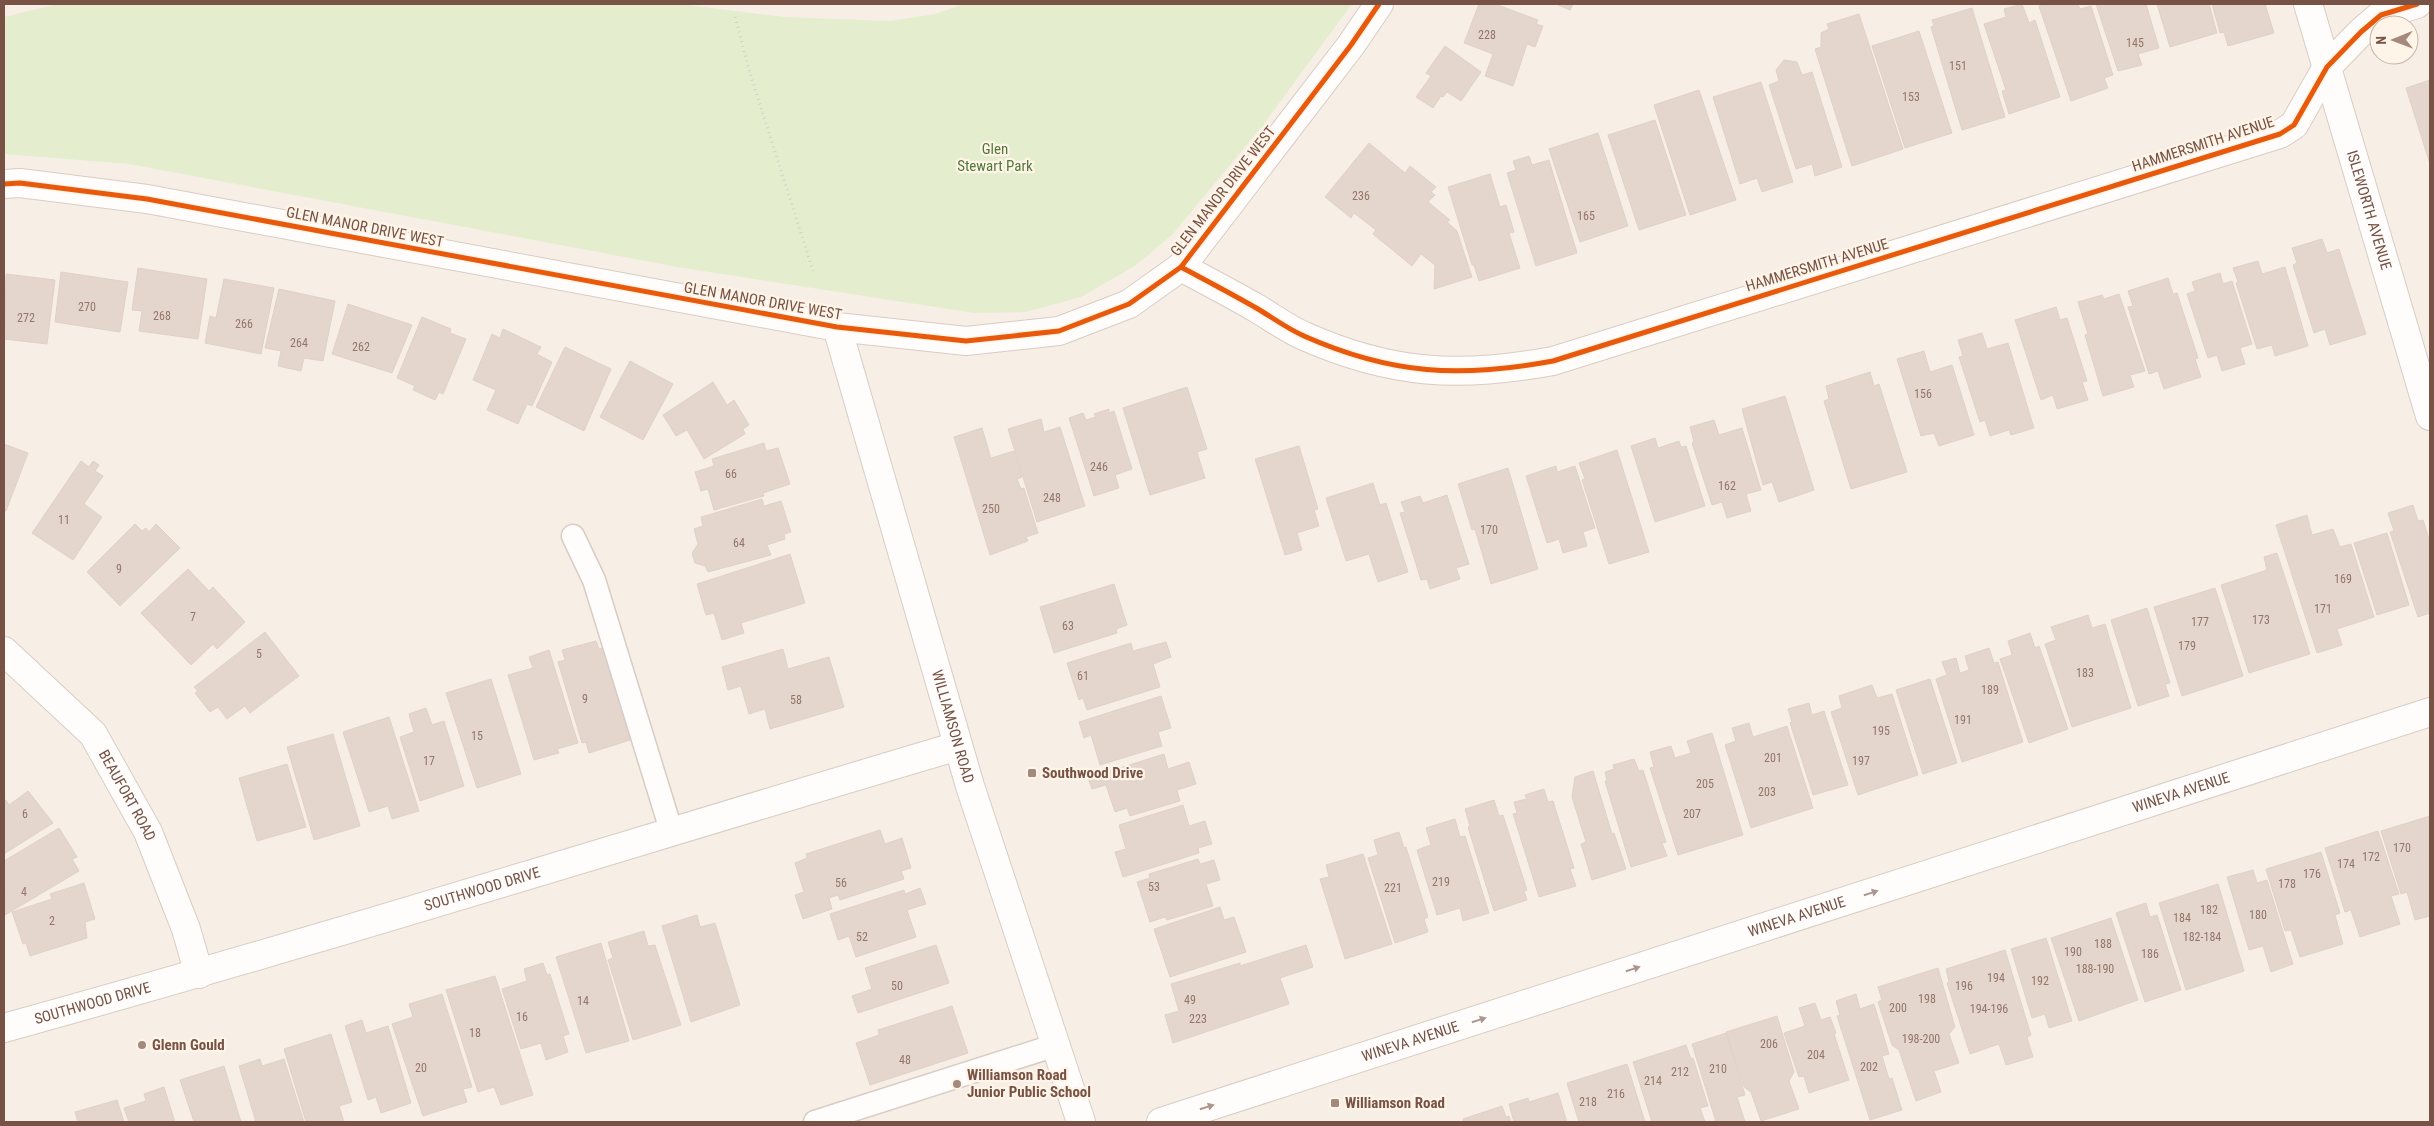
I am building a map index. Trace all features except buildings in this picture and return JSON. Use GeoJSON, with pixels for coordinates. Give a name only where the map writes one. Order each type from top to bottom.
{"type":"FeatureCollection","features":[{"type":"Feature","properties":{"kind":"street","name":"GLEN MANOR DRIVE WEST"},"geometry":{"type":"LineString","coordinates":[[4,184],[20,183],[147,199],[837,328],[966,341],[1059,330],[1128,304],[1181,266],[1351,45],[1379,4]]}},
{"type":"Feature","properties":{"kind":"street","name":"ISLEWORTH AVENUE"},"geometry":{"type":"LineString","coordinates":[[2308,4],[2430,416]]}},
{"type":"Feature","properties":{"kind":"street","name":"HAMMERSMITH AVENUE"},"geometry":{"type":"LineString","coordinates":[[1181,266],[1303,336],[1375,361],[1410,369],[1459,372],[1506,369],[1562,358],[2280,134],[2294,125],[2328,67],[2361,32],[2381,15],[2417,4]]}},
{"type":"Feature","properties":{"kind":"street","name":"WILLIAMSON ROAD"},"geometry":{"type":"LineString","coordinates":[[837,328],[958,746],[1081,1122]]}},
{"type":"Feature","properties":{"kind":"street","name":"BEAUFORT ROAD"},"geometry":{"type":"LineString","coordinates":[[4,651],[93,734],[148,832],[186,929],[199,974]]}},
{"type":"Feature","properties":{"kind":"street","name":"WINEVA AVENUE"},"geometry":{"type":"LineString","coordinates":[[1161,1122],[2430,712]]}},
{"type":"Feature","properties":{"kind":"street","name":"SOUTHWOOD DRIVE"},"geometry":{"type":"LineString","coordinates":[[4,1028],[199,974],[670,830],[958,746]]}},
{"type":"Feature","properties":{"kind":"lane"},"geometry":{"type":"LineString","coordinates":[[573,536],[594,580],[670,830]]}},
{"type":"Feature","properties":{"kind":"lane"},"geometry":{"type":"LineString","coordinates":[[815,1122],[1056,1045]]}},
{"type":"Feature","properties":{"kind":"path"},"geometry":{"type":"LineString","coordinates":[[736,17],[749,70],[813,271]]}},
{"type":"Feature","properties":{"kind":"green space","name":"Glen Stewart Park"},"geometry":{"type":"Polygon","coordinates":[[[57,4],[680,4],[785,17],[890,21],[935,14],[964,4],[1352,4],[1264,124],[1172,235],[1135,266],[1081,297],[1026,312],[974,313],[683,268],[129,164],[4,154],[4,17],[57,4]]]}},
{"type":"Feature","properties":{"kind":"cycle path"},"geometry":{"type":"LineString","coordinates":[[4,184],[20,183],[147,199],[837,327],[966,341],[1059,331],[1129,304],[1181,267],[1351,45],[1379,4]]}},
{"type":"Feature","properties":{"kind":"cycle path"},"geometry":{"type":"LineString","coordinates":[[1181,267],[1248,303],[1298,333],[1336,349],[1367,359],[1397,366],[1457,371],[1487,370],[1553,361],[2280,134],[2294,125],[2327,67],[2361,32],[2381,15],[2417,4]]}},
{"type":"Feature","properties":{"kind":"place","name":"Southwood Drive"},"geometry":{"type":"Point","coordinates":[1032,773]}},
{"type":"Feature","properties":{"kind":"place","name":"Glenn Gould"},"geometry":{"type":"Point","coordinates":[142,1045]}},
{"type":"Feature","properties":{"kind":"place","name":"Williamson Road Junior Public School"},"geometry":{"type":"Point","coordinates":[957,1084]}},
{"type":"Feature","properties":{"kind":"place","name":"Williamson Road"},"geometry":{"type":"Point","coordinates":[1335,1103]}}]}
